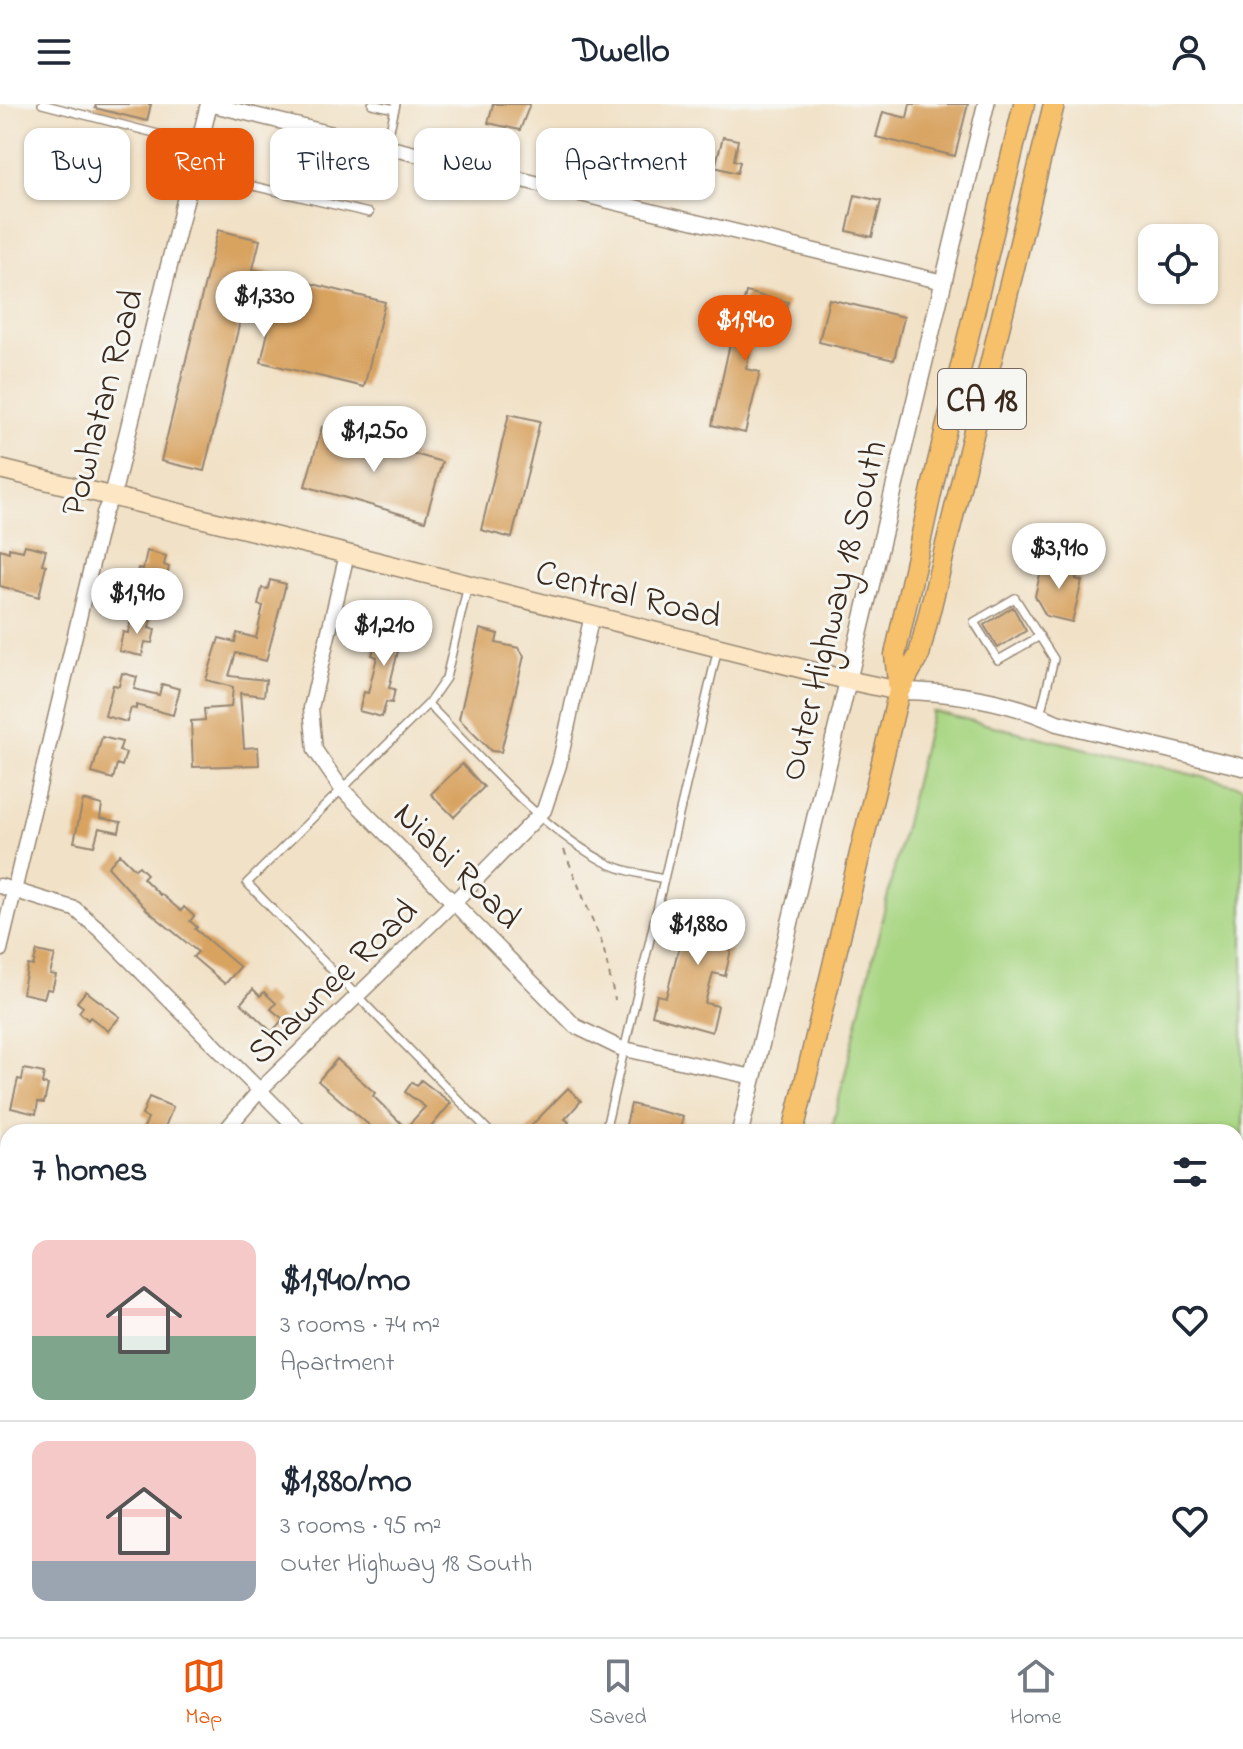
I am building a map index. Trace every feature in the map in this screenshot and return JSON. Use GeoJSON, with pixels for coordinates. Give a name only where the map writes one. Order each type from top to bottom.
{"type":"FeatureCollection","features":[{"type":"Feature","properties":{"kind":"main road","name":"CA 18"},"geometry":{"type":"LineString","coordinates":[[899,691],[895,655],[1024,104]]}},
{"type":"Feature","properties":{"kind":"main road","name":"CA 18"},"geometry":{"type":"LineString","coordinates":[[795,1124],[899,691],[919,655],[1054,104]]}},
{"type":"Feature","properties":{"kind":"main road","name":"Central Road"},"geometry":{"type":"LineString","coordinates":[[0,469],[899,691]]}},
{"type":"Feature","properties":{"kind":"street","name":"Powhatan Road"},"geometry":{"type":"LineString","coordinates":[[203,128],[209,104]]}},
{"type":"Feature","properties":{"kind":"street"},"geometry":{"type":"LineString","coordinates":[[209,104],[308,128]]}},
{"type":"Feature","properties":{"kind":"street","name":"Outer Highway 18 South"},"geometry":{"type":"LineString","coordinates":[[742,1124],[986,104]]}},
{"type":"Feature","properties":{"kind":"street"},"geometry":{"type":"LineString","coordinates":[[398,150],[943,282]]}},
{"type":"Feature","properties":{"kind":"street","name":"Powhatan Road"},"geometry":{"type":"LineString","coordinates":[[0,950],[7,888],[104,513],[112,496],[186,200]]}},
{"type":"Feature","properties":{"kind":"street","name":"Niabi Road"},"geometry":{"type":"LineString","coordinates":[[347,554],[311,708],[315,750],[341,788],[575,1026],[625,1049],[753,1077]]}},
{"type":"Feature","properties":{"kind":"street","name":"Shawnee Road"},"geometry":{"type":"LineString","coordinates":[[231,1124],[260,1090],[544,810],[559,765],[592,615]]}},
{"type":"Feature","properties":{"kind":"street","name":"Central Road"},"geometry":{"type":"LineString","coordinates":[[899,691],[936,691],[1243,767]]}},
{"type":"Feature","properties":{"kind":"street"},"geometry":{"type":"LineString","coordinates":[[7,888],[75,909],[293,1124]]}},
{"type":"Feature","properties":{"kind":"lane"},"geometry":{"type":"LineString","coordinates":[[42,104],[146,131]]}},
{"type":"Feature","properties":{"kind":"lane"},"geometry":{"type":"LineString","coordinates":[[372,104],[396,107],[391,128]]}},
{"type":"Feature","properties":{"kind":"lane"},"geometry":{"type":"LineString","coordinates":[[254,186],[369,213]]}},
{"type":"Feature","properties":{"kind":"lane"},"geometry":{"type":"LineString","coordinates":[[468,585],[446,678],[428,704],[247,883],[482,1124]]}},
{"type":"Feature","properties":{"kind":"lane"},"geometry":{"type":"LineString","coordinates":[[1040,636],[998,660],[974,622],[1015,598],[1040,636],[1054,659],[1040,715]]}},
{"type":"Feature","properties":{"kind":"lane"},"geometry":{"type":"LineString","coordinates":[[607,1124],[718,648]]}},
{"type":"Feature","properties":{"kind":"lane"},"geometry":{"type":"LineString","coordinates":[[428,704],[539,815],[591,854],[614,866],[664,879]]}},
{"type":"Feature","properties":{"kind":"path"},"geometry":{"type":"LineString","coordinates":[[555,827],[603,946],[615,1000]]}},
{"type":"Feature","properties":{"kind":"green space"},"geometry":{"type":"Polygon","coordinates":[[[932,711],[1243,787],[1243,1124],[833,1124],[932,711]]]}},
{"type":"Feature","properties":{"kind":"building"},"geometry":{"type":"Polygon","coordinates":[[[96,104],[151,104],[147,121],[95,108],[96,104]]]}},
{"type":"Feature","properties":{"kind":"building"},"geometry":{"type":"Polygon","coordinates":[[[493,104],[530,104],[520,130],[488,123],[493,104]]]}},
{"type":"Feature","properties":{"kind":"building"},"geometry":{"type":"Polygon","coordinates":[[[910,104],[968,104],[955,156],[876,137],[883,112],[907,118],[910,104]]]}},
{"type":"Feature","properties":{"kind":"building"},"geometry":{"type":"Polygon","coordinates":[[[723,137],[738,140],[734,160],[740,162],[737,173],[715,167],[723,137]]]}},
{"type":"Feature","properties":{"kind":"building"},"geometry":{"type":"Polygon","coordinates":[[[855,195],[881,201],[872,237],[847,231],[855,195]]]}},
{"type":"Feature","properties":{"kind":"building"},"geometry":{"type":"Polygon","coordinates":[[[218,230],[260,240],[253,269],[385,302],[364,387],[261,362],[271,319],[242,313],[204,471],[161,461],[218,230]]]}},
{"type":"Feature","properties":{"kind":"building"},"geometry":{"type":"Polygon","coordinates":[[[746,292],[788,302],[781,328],[761,323],[758,334],[754,333],[746,369],[760,372],[745,433],[712,425],[731,339],[741,341],[746,320],[740,318],[746,292]]]}},
{"type":"Feature","properties":{"kind":"building"},"geometry":{"type":"Polygon","coordinates":[[[829,299],[904,317],[894,360],[819,342],[829,299]]]}},
{"type":"Feature","properties":{"kind":"building"},"geometry":{"type":"Polygon","coordinates":[[[509,414],[540,421],[512,538],[481,530],[509,414]]]}},
{"type":"Feature","properties":{"kind":"building"},"geometry":{"type":"Polygon","coordinates":[[[322,427],[442,462],[425,521],[305,486],[322,427]]]}},
{"type":"Feature","properties":{"kind":"building"},"geometry":{"type":"Polygon","coordinates":[[[25,545],[46,550],[39,597],[0,586],[0,549],[23,551],[25,545]]]}},
{"type":"Feature","properties":{"kind":"building"},"geometry":{"type":"Polygon","coordinates":[[[147,551],[166,556],[164,565],[169,567],[166,580],[160,578],[157,592],[134,587],[138,568],[143,569],[147,551]]]}},
{"type":"Feature","properties":{"kind":"building"},"geometry":{"type":"Polygon","coordinates":[[[1053,561],[1079,567],[1076,579],[1082,581],[1072,622],[1046,616],[1035,596],[1041,570],[1050,573],[1053,561]]]}},
{"type":"Feature","properties":{"kind":"building"},"geometry":{"type":"Polygon","coordinates":[[[270,580],[286,584],[266,661],[236,653],[229,676],[266,680],[264,696],[240,693],[244,748],[258,747],[259,765],[193,767],[191,721],[205,720],[204,709],[231,707],[233,687],[206,680],[219,638],[235,642],[237,633],[256,638],[263,606],[258,605],[262,588],[268,589],[270,580]]]}},
{"type":"Feature","properties":{"kind":"building"},"geometry":{"type":"Polygon","coordinates":[[[1013,607],[1026,631],[998,648],[984,625],[1013,607]]]}},
{"type":"Feature","properties":{"kind":"building"},"geometry":{"type":"Polygon","coordinates":[[[132,614],[151,619],[149,628],[155,630],[152,643],[145,642],[142,656],[119,651],[123,632],[128,633],[132,614]]]}},
{"type":"Feature","properties":{"kind":"building"},"geometry":{"type":"Polygon","coordinates":[[[386,619],[405,624],[403,632],[409,634],[405,649],[399,647],[389,688],[395,689],[392,703],[386,702],[382,717],[359,711],[364,692],[368,693],[377,657],[372,655],[377,636],[381,637],[386,619]]]}},
{"type":"Feature","properties":{"kind":"building"},"geometry":{"type":"Polygon","coordinates":[[[480,629],[498,634],[496,643],[519,648],[524,656],[501,752],[491,751],[459,719],[480,629]]]}},
{"type":"Feature","properties":{"kind":"building"},"geometry":{"type":"Polygon","coordinates":[[[122,673],[137,677],[134,689],[159,695],[162,684],[180,689],[173,715],[136,705],[136,709],[131,708],[127,722],[105,716],[113,685],[119,686],[122,673]]]}},
{"type":"Feature","properties":{"kind":"building"},"geometry":{"type":"Polygon","coordinates":[[[102,737],[122,742],[119,751],[126,753],[122,766],[117,764],[113,779],[92,773],[102,737]]]}},
{"type":"Feature","properties":{"kind":"building"},"geometry":{"type":"Polygon","coordinates":[[[462,764],[484,787],[454,817],[431,794],[462,764]]]}},
{"type":"Feature","properties":{"kind":"building"},"geometry":{"type":"Polygon","coordinates":[[[83,800],[102,805],[100,818],[121,822],[119,832],[99,828],[94,846],[74,842],[83,800]]]}},
{"type":"Feature","properties":{"kind":"building"},"geometry":{"type":"Polygon","coordinates":[[[120,854],[135,869],[139,866],[147,874],[143,878],[160,895],[181,911],[184,907],[194,916],[190,921],[197,927],[195,929],[240,967],[225,984],[193,957],[198,952],[147,910],[108,867],[120,854]]]}},
{"type":"Feature","properties":{"kind":"building"},"geometry":{"type":"Polygon","coordinates":[[[690,904],[739,915],[725,976],[713,973],[705,1003],[718,1006],[712,1032],[652,1015],[657,995],[666,997],[690,904]]]}},
{"type":"Feature","properties":{"kind":"building"},"geometry":{"type":"Polygon","coordinates":[[[37,951],[55,955],[50,974],[56,975],[52,990],[47,989],[44,998],[22,993],[28,965],[33,966],[37,951]]]}},
{"type":"Feature","properties":{"kind":"building"},"geometry":{"type":"Polygon","coordinates":[[[253,989],[260,996],[264,992],[276,1003],[271,1009],[283,1019],[272,1032],[241,1003],[253,989]]]}},
{"type":"Feature","properties":{"kind":"building"},"geometry":{"type":"Polygon","coordinates":[[[86,991],[120,1017],[108,1031],[79,1012],[83,1007],[77,1002],[86,991]]]}},
{"type":"Feature","properties":{"kind":"building"},"geometry":{"type":"Polygon","coordinates":[[[337,1059],[375,1093],[373,1096],[402,1124],[368,1124],[318,1081],[337,1059]]]}},
{"type":"Feature","properties":{"kind":"building"},"geometry":{"type":"Polygon","coordinates":[[[24,1069],[44,1073],[42,1084],[48,1085],[44,1103],[38,1102],[36,1114],[11,1108],[18,1079],[22,1080],[24,1069]]]}},
{"type":"Feature","properties":{"kind":"building"},"geometry":{"type":"Polygon","coordinates":[[[421,1080],[451,1103],[434,1124],[410,1124],[425,1107],[405,1092],[412,1082],[417,1086],[421,1080]]]}},
{"type":"Feature","properties":{"kind":"building"},"geometry":{"type":"Polygon","coordinates":[[[568,1088],[581,1101],[565,1119],[569,1122],[567,1124],[533,1124],[568,1088]]]}},
{"type":"Feature","properties":{"kind":"building"},"geometry":{"type":"Polygon","coordinates":[[[149,1097],[173,1107],[166,1124],[145,1124],[148,1118],[142,1115],[149,1097]]]}},
{"type":"Feature","properties":{"kind":"building"},"geometry":{"type":"Polygon","coordinates":[[[631,1104],[683,1117],[681,1124],[626,1124],[631,1104]]]}}]}
